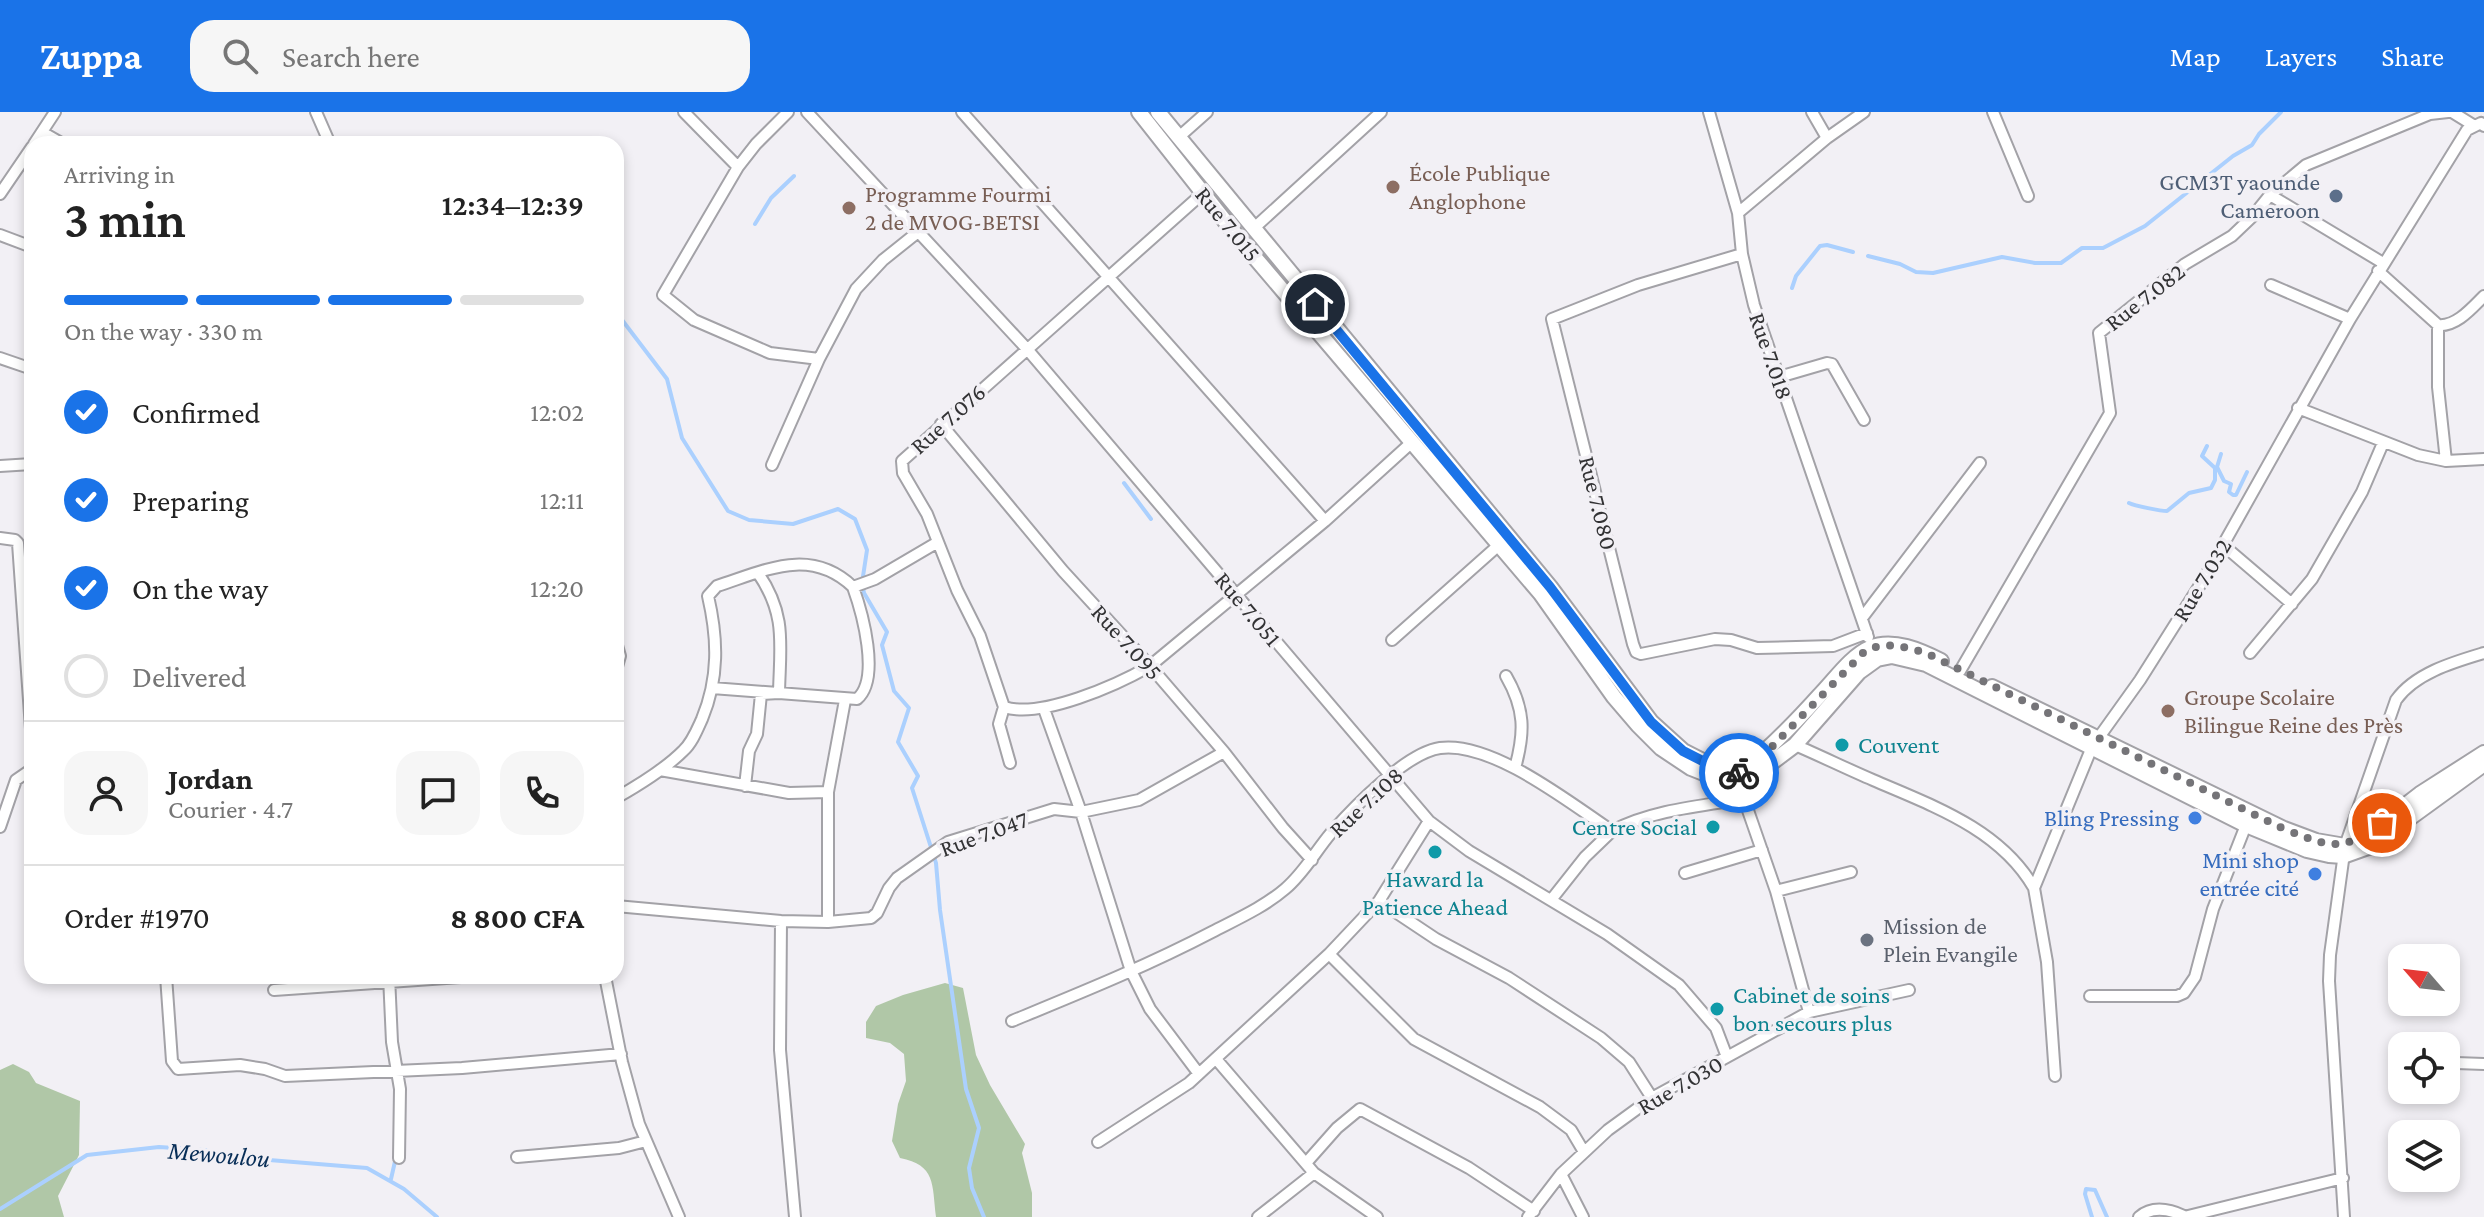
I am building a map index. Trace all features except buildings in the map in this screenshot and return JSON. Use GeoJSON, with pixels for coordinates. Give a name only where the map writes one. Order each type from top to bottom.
{"type":"FeatureCollection","features":[{"type":"Feature","properties":{"kind":"main road","name":"Rue 7.015"},"geometry":{"type":"LineString","coordinates":[[1139,112],[1411,443],[1541,594],[1614,697],[1648,736],[1691,768],[1739,788]]}},
{"type":"Feature","properties":{"kind":"main road","name":"Rue 7.015"},"geometry":{"type":"LineString","coordinates":[[1158,112],[1550,587],[1651,722],[1683,751],[1739,788]]}},
{"type":"Feature","properties":{"kind":"main road"},"geometry":{"type":"LineString","coordinates":[[1739,788],[1765,754],[1869,641],[1924,652],[2246,825],[2307,850],[2344,851],[2371,846],[2484,764]]}},
{"type":"Feature","properties":{"kind":"main road"},"geometry":{"type":"LineString","coordinates":[[1739,788],[1795,745],[1859,672],[1877,659],[1892,656],[1926,664],[2284,829],[2344,851]]}},
{"type":"Feature","properties":{"kind":"main road"},"geometry":{"type":"LineString","coordinates":[[2344,851],[2420,794],[2484,753]]}},
{"type":"Feature","properties":{"kind":"street"},"geometry":{"type":"LineString","coordinates":[[39,136],[55,112]]}},
{"type":"Feature","properties":{"kind":"street"},"geometry":{"type":"LineString","coordinates":[[316,112],[326,136]]}},
{"type":"Feature","properties":{"kind":"street"},"geometry":{"type":"LineString","coordinates":[[684,112],[738,167]]}},
{"type":"Feature","properties":{"kind":"street"},"geometry":{"type":"LineString","coordinates":[[788,112],[738,167],[663,295],[694,320],[770,353],[819,359]]}},
{"type":"Feature","properties":{"kind":"street","name":"Rue 7.051"},"geometry":{"type":"LineString","coordinates":[[807,112],[1027,349],[1429,821],[1469,851],[1636,953],[1679,985],[1716,1028],[1727,1057]]}},
{"type":"Feature","properties":{"kind":"street"},"geometry":{"type":"LineString","coordinates":[[962,112],[1325,521]]}},
{"type":"Feature","properties":{"kind":"street"},"geometry":{"type":"LineString","coordinates":[[1180,136],[1207,112]]}},
{"type":"Feature","properties":{"kind":"street"},"geometry":{"type":"LineString","coordinates":[[1253,229],[1381,112]]}},
{"type":"Feature","properties":{"kind":"street","name":"Rue 7.018"},"geometry":{"type":"LineString","coordinates":[[1709,112],[1738,213],[1742,254],[1754,305],[1869,641]]}},
{"type":"Feature","properties":{"kind":"street"},"geometry":{"type":"LineString","coordinates":[[1812,112],[1827,138]]}},
{"type":"Feature","properties":{"kind":"street"},"geometry":{"type":"LineString","coordinates":[[1738,213],[1827,138],[1864,112]]}},
{"type":"Feature","properties":{"kind":"street"},"geometry":{"type":"LineString","coordinates":[[1993,112],[2028,196]]}},
{"type":"Feature","properties":{"kind":"street"},"geometry":{"type":"LineString","coordinates":[[2478,126],[2450,112],[2430,114],[2306,165],[2270,195],[2381,267],[2438,325],[2445,326],[2464,315],[2484,296]]}},
{"type":"Feature","properties":{"kind":"street","name":"Rue 7.032"},"geometry":{"type":"LineString","coordinates":[[2034,888],[2096,743],[2148,667],[2223,545],[2298,408],[2381,267],[2467,130],[2478,126]]}},
{"type":"Feature","properties":{"kind":"street"},"geometry":{"type":"LineString","coordinates":[[42,132],[49,136]]}},
{"type":"Feature","properties":{"kind":"street"},"geometry":{"type":"LineString","coordinates":[[0,194],[24,159]]}},
{"type":"Feature","properties":{"kind":"street","name":"Rue 7.076"},"geometry":{"type":"LineString","coordinates":[[1010,763],[999,724],[1004,707],[980,636],[927,514],[901,468],[906,455],[1203,193]]}},
{"type":"Feature","properties":{"kind":"street","name":"Rue 7.082"},"geometry":{"type":"LineString","coordinates":[[1960,671],[2110,413],[2099,333],[2185,264],[2232,236],[2270,195]]}},
{"type":"Feature","properties":{"kind":"street"},"geometry":{"type":"LineString","coordinates":[[772,465],[819,359],[856,289],[883,260],[918,232]]}},
{"type":"Feature","properties":{"kind":"street"},"geometry":{"type":"LineString","coordinates":[[0,235],[24,244]]}},
{"type":"Feature","properties":{"kind":"street","name":"Rue 7.080"},"geometry":{"type":"LineString","coordinates":[[1742,254],[1638,285],[1552,319],[1633,644],[1636,652],[1641,654],[1715,639],[1757,648],[1812,648],[1869,641]]}},
{"type":"Feature","properties":{"kind":"street"},"geometry":{"type":"LineString","coordinates":[[2271,285],[2350,319]]}},
{"type":"Feature","properties":{"kind":"street"},"geometry":{"type":"LineString","coordinates":[[2438,325],[2438,387],[2446,461]]}},
{"type":"Feature","properties":{"kind":"street"},"geometry":{"type":"LineString","coordinates":[[0,358],[24,366]]}},
{"type":"Feature","properties":{"kind":"street"},"geometry":{"type":"LineString","coordinates":[[1779,377],[1832,364],[1864,420]]}},
{"type":"Feature","properties":{"kind":"street"},"geometry":{"type":"LineString","coordinates":[[2298,408],[2418,455],[2446,461],[2484,459]]}},
{"type":"Feature","properties":{"kind":"street","name":"Rue 7.095"},"geometry":{"type":"LineString","coordinates":[[941,424],[1063,571],[1224,752],[1312,860]]}},
{"type":"Feature","properties":{"kind":"street"},"geometry":{"type":"LineString","coordinates":[[1004,707],[1015,711],[1044,709],[1129,679],[1150,666],[1325,521],[1411,443]]}},
{"type":"Feature","properties":{"kind":"street"},"geometry":{"type":"LineString","coordinates":[[2250,653],[2312,579],[2362,492],[2383,443]]}},
{"type":"Feature","properties":{"kind":"street"},"geometry":{"type":"LineString","coordinates":[[1862,618],[1980,463]]}},
{"type":"Feature","properties":{"kind":"street"},"geometry":{"type":"LineString","coordinates":[[0,466],[24,464]]}},
{"type":"Feature","properties":{"kind":"street"},"geometry":{"type":"LineString","coordinates":[[0,538],[18,543],[24,629]]}},
{"type":"Feature","properties":{"kind":"street"},"geometry":{"type":"LineString","coordinates":[[853,587],[875,579],[938,542]]}},
{"type":"Feature","properties":{"kind":"street"},"geometry":{"type":"LineString","coordinates":[[1392,640],[1500,544]]}},
{"type":"Feature","properties":{"kind":"street"},"geometry":{"type":"LineString","coordinates":[[2223,545],[2292,604]]}},
{"type":"Feature","properties":{"kind":"street"},"geometry":{"type":"LineString","coordinates":[[624,793],[660,770],[685,750],[691,741],[712,688],[716,638],[708,596],[717,586],[799,562],[825,569],[853,587],[867,634],[868,665],[862,695],[857,699],[712,688]]}},
{"type":"Feature","properties":{"kind":"street"},"geometry":{"type":"LineString","coordinates":[[758,573],[772,593],[778,610],[779,693]]}},
{"type":"Feature","properties":{"kind":"street"},"geometry":{"type":"LineString","coordinates":[[2344,1217],[2329,981],[2344,851],[2391,714],[2403,690],[2451,663],[2484,653]]}},
{"type":"Feature","properties":{"kind":"street"},"geometry":{"type":"LineString","coordinates":[[1506,676],[1516,693],[1523,724],[1515,768]]}},
{"type":"Feature","properties":{"kind":"street"},"geometry":{"type":"LineString","coordinates":[[745,786],[749,751],[757,734],[761,694],[779,693]]}},
{"type":"Feature","properties":{"kind":"street"},"geometry":{"type":"LineString","coordinates":[[828,922],[828,792],[845,700]]}},
{"type":"Feature","properties":{"kind":"street"},"geometry":{"type":"LineString","coordinates":[[1044,709],[1081,812],[1131,971],[1150,1009],[1199,1074]]}},
{"type":"Feature","properties":{"kind":"street"},"geometry":{"type":"LineString","coordinates":[[1795,745],[1961,820],[2014,859],[2034,888],[2047,962],[2055,1076]]}},
{"type":"Feature","properties":{"kind":"street","name":"Rue 7.108"},"geometry":{"type":"LineString","coordinates":[[1012,1021],[1131,971],[1248,913],[1283,891],[1332,833],[1390,776],[1412,760],[1441,748],[1492,757],[1515,768],[1612,831]]}},
{"type":"Feature","properties":{"kind":"street","name":"Rue 7.047"},"geometry":{"type":"LineString","coordinates":[[624,907],[781,921],[828,922],[871,918],[897,878],[948,842],[1054,809],[1081,812],[1139,800],[1224,752]]}},
{"type":"Feature","properties":{"kind":"street"},"geometry":{"type":"LineString","coordinates":[[660,770],[789,793],[828,792]]}},
{"type":"Feature","properties":{"kind":"street"},"geometry":{"type":"LineString","coordinates":[[0,827],[4,803],[16,780],[24,774]]}},
{"type":"Feature","properties":{"kind":"street"},"geometry":{"type":"LineString","coordinates":[[1551,900],[1585,857],[1612,831],[1627,823],[1739,788],[1776,891],[1809,1012]]}},
{"type":"Feature","properties":{"kind":"street"},"geometry":{"type":"LineString","coordinates":[[1098,1142],[1177,1092],[1329,954],[1379,901],[1429,821]]}},
{"type":"Feature","properties":{"kind":"street"},"geometry":{"type":"LineString","coordinates":[[2090,996],[2177,996],[2184,993],[2195,977],[2213,909],[2246,825]]}},
{"type":"Feature","properties":{"kind":"street"},"geometry":{"type":"LineString","coordinates":[[1685,873],[1762,850]]}},
{"type":"Feature","properties":{"kind":"street"},"geometry":{"type":"LineString","coordinates":[[1776,891],[1851,872]]}},
{"type":"Feature","properties":{"kind":"street"},"geometry":{"type":"LineString","coordinates":[[1379,901],[1436,939],[1509,978],[1601,1038],[1629,1062],[1652,1098]]}},
{"type":"Feature","properties":{"kind":"street"},"geometry":{"type":"LineString","coordinates":[[781,921],[780,1050],[795,1217]]}},
{"type":"Feature","properties":{"kind":"street"},"geometry":{"type":"LineString","coordinates":[[1329,954],[1414,1039],[1540,1107],[1571,1130],[1584,1152]]}},
{"type":"Feature","properties":{"kind":"street"},"geometry":{"type":"LineString","coordinates":[[167,984],[174,1065],[183,1070],[254,1067],[285,1076],[396,1072],[621,1054]]}},
{"type":"Feature","properties":{"kind":"street"},"geometry":{"type":"LineString","coordinates":[[274,990],[343,984]]}},
{"type":"Feature","properties":{"kind":"street"},"geometry":{"type":"LineString","coordinates":[[389,984],[392,1042],[400,1089],[399,1158]]}},
{"type":"Feature","properties":{"kind":"street"},"geometry":{"type":"LineString","coordinates":[[607,984],[621,1054],[646,1141],[679,1217]]}},
{"type":"Feature","properties":{"kind":"street","name":"Rue 7.030"},"geometry":{"type":"LineString","coordinates":[[1531,1214],[1561,1174],[1608,1130],[1652,1098],[1809,1012],[1909,990]]}},
{"type":"Feature","properties":{"kind":"street"},"geometry":{"type":"LineString","coordinates":[[1216,1059],[1314,1173],[1377,1217]]}},
{"type":"Feature","properties":{"kind":"street"},"geometry":{"type":"LineString","coordinates":[[2460,1063],[2484,1064]]}},
{"type":"Feature","properties":{"kind":"street"},"geometry":{"type":"LineString","coordinates":[[1306,1163],[1337,1128],[1360,1109],[1469,1168],[1531,1214]]}},
{"type":"Feature","properties":{"kind":"street"},"geometry":{"type":"LineString","coordinates":[[517,1157],[619,1148],[646,1141]]}},
{"type":"Feature","properties":{"kind":"street"},"geometry":{"type":"LineString","coordinates":[[1258,1217],[1314,1173]]}},
{"type":"Feature","properties":{"kind":"street"},"geometry":{"type":"LineString","coordinates":[[1561,1174],[1583,1217]]}},
{"type":"Feature","properties":{"kind":"street"},"geometry":{"type":"LineString","coordinates":[[2139,1217],[2149,1210],[2184,1216],[2343,1178]]}},
{"type":"Feature","properties":{"kind":"green space"},"geometry":{"type":"Polygon","coordinates":[[[945,983],[963,988],[976,1055],[1025,1144],[1022,1153],[1032,1193],[1032,1217],[936,1217],[932,1186],[926,1171],[912,1161],[900,1158],[892,1141],[898,1104],[906,1081],[904,1054],[890,1043],[866,1038],[866,1022],[876,1006],[945,983]]]}},
{"type":"Feature","properties":{"kind":"green space"},"geometry":{"type":"Polygon","coordinates":[[[13,1064],[29,1072],[36,1083],[80,1101],[79,1155],[58,1196],[64,1217],[0,1217],[0,1070],[13,1064]]]}},
{"type":"Feature","properties":{"kind":"waterway"},"geometry":{"type":"LineString","coordinates":[[1868,256],[1900,264],[1916,272],[1933,273],[2002,257],[2035,263],[2061,263],[2082,248],[2103,248],[2145,226],[2233,156],[2252,145],[2281,112]]}},
{"type":"Feature","properties":{"kind":"waterway"},"geometry":{"type":"LineString","coordinates":[[755,224],[771,198],[794,176]]}},
{"type":"Feature","properties":{"kind":"waterway"},"geometry":{"type":"LineString","coordinates":[[1792,288],[1796,276],[1820,246],[1853,252]]}},
{"type":"Feature","properties":{"kind":"waterway"},"geometry":{"type":"LineString","coordinates":[[624,323],[667,379],[682,438],[728,511],[749,520],[793,524],[838,509],[855,519],[867,550],[862,583],[864,593],[887,632],[882,645],[894,691],[909,708],[898,742],[918,776],[912,788],[936,863],[966,1089],[979,1128],[969,1168],[972,1188],[984,1217]]}},
{"type":"Feature","properties":{"kind":"waterway"},"geometry":{"type":"LineString","coordinates":[[2129,503],[2167,511],[2189,493],[2211,488],[2215,468],[2202,456],[2207,446]]}},
{"type":"Feature","properties":{"kind":"waterway"},"geometry":{"type":"LineString","coordinates":[[2221,454],[2217,467],[2224,481],[2231,484],[2229,492],[2233,495],[2236,495],[2247,472]]}},
{"type":"Feature","properties":{"kind":"waterway"},"geometry":{"type":"LineString","coordinates":[[1124,483],[1151,519]]}},
{"type":"Feature","properties":{"kind":"waterway","name":"Mewoulou"},"geometry":{"type":"LineString","coordinates":[[0,1209],[87,1155],[159,1147],[367,1168],[404,1189],[437,1217]]}},
{"type":"Feature","properties":{"kind":"waterway"},"geometry":{"type":"LineString","coordinates":[[391,1179],[396,1157]]}},
{"type":"Feature","properties":{"kind":"waterway"},"geometry":{"type":"LineString","coordinates":[[2092,1217],[2086,1189],[2095,1190],[2107,1217]]}},
{"type":"Feature","properties":{"kind":"way so far"},"geometry":{"type":"LineString","coordinates":[[1739,773],[1765,754],[1864,652],[1891,644],[1924,652],[2190,784],[2316,841],[2345,846],[2363,838],[2382,823]]}},
{"type":"Feature","properties":{"kind":"place","name":"École Publique Anglophone"},"geometry":{"type":"Point","coordinates":[1393,187]}},
{"type":"Feature","properties":{"kind":"place","name":"GCM3T yaounde Cameroon"},"geometry":{"type":"Point","coordinates":[2336,196]}},
{"type":"Feature","properties":{"kind":"place","name":"Programme Fourmi 2 de MVOG-BETSI"},"geometry":{"type":"Point","coordinates":[849,208]}},
{"type":"Feature","properties":{"kind":"place","name":"Groupe Scolaire Bilingue Reine des Près"},"geometry":{"type":"Point","coordinates":[2168,711]}},
{"type":"Feature","properties":{"kind":"place","name":"Couvent"},"geometry":{"type":"Point","coordinates":[1842,745]}},
{"type":"Feature","properties":{"kind":"place","name":"Bling Pressing"},"geometry":{"type":"Point","coordinates":[2195,818]}},
{"type":"Feature","properties":{"kind":"place","name":"Centre Social"},"geometry":{"type":"Point","coordinates":[1713,827]}},
{"type":"Feature","properties":{"kind":"place","name":"Haward la Patience Ahead"},"geometry":{"type":"Point","coordinates":[1435,852]}},
{"type":"Feature","properties":{"kind":"place","name":"Mini shop entrée cité"},"geometry":{"type":"Point","coordinates":[2315,874]}},
{"type":"Feature","properties":{"kind":"place","name":"Mission de Plein Evangile"},"geometry":{"type":"Point","coordinates":[1867,940]}},
{"type":"Feature","properties":{"kind":"place","name":"Cabinet de soins bon secours plus"},"geometry":{"type":"Point","coordinates":[1717,1009]}},
{"type":"Feature","properties":{"kind":"route"},"geometry":{"type":"LineString","coordinates":[[1315,304],[1550,587],[1651,722],[1683,751],[1700,761],[1734,777],[1739,773]]}}]}
